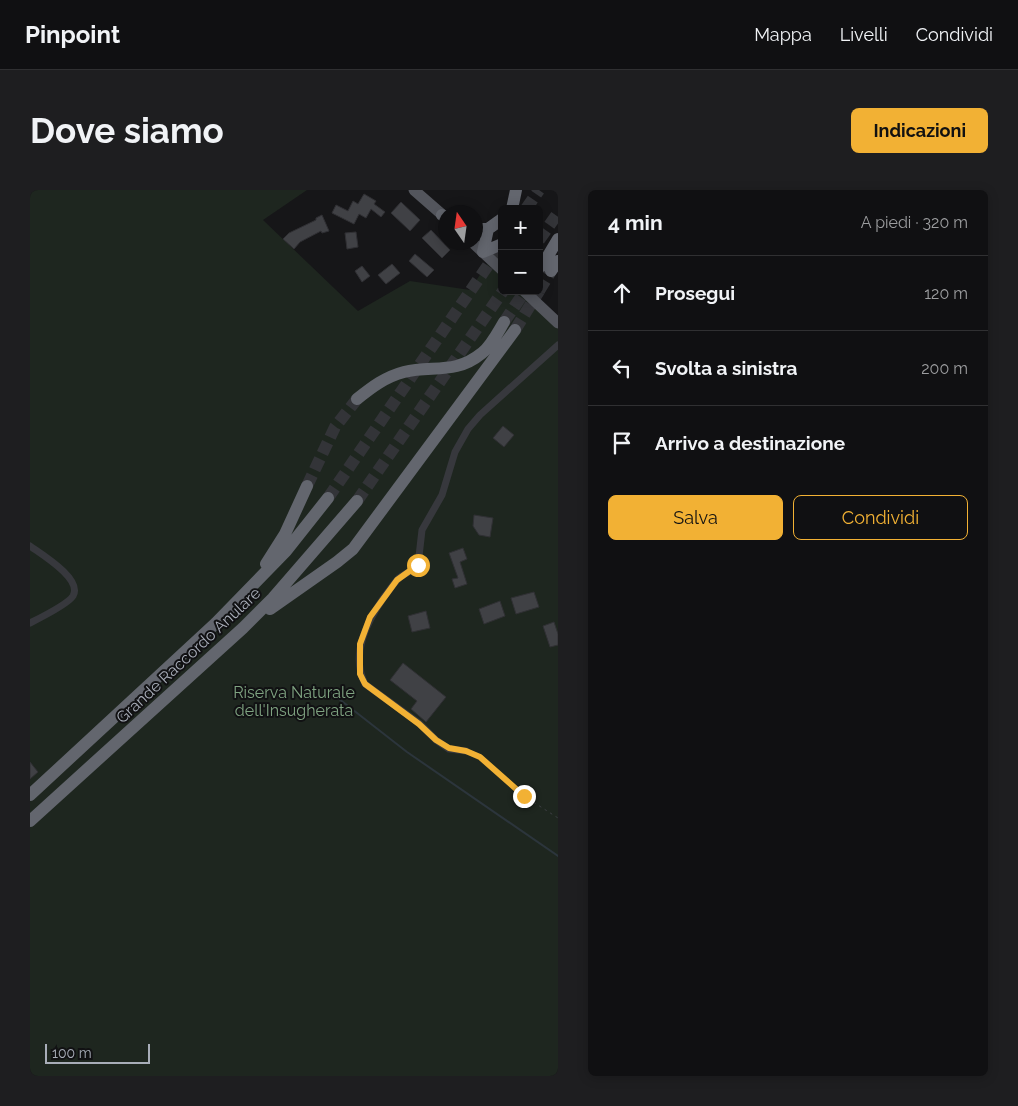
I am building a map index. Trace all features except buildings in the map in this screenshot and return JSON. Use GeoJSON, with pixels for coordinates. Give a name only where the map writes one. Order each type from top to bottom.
{"type":"FeatureCollection","features":[{"type":"Feature","properties":{"kind":"highway"},"geometry":{"type":"LineString","coordinates":[[483,228],[498,221]]}},
{"type":"Feature","properties":{"kind":"highway"},"geometry":{"type":"LineString","coordinates":[[550,266],[558,239]]}},
{"type":"Feature","properties":{"kind":"highway"},"geometry":{"type":"LineString","coordinates":[[483,240],[484,252],[498,246]]}},
{"type":"Feature","properties":{"kind":"highway"},"geometry":{"type":"LineString","coordinates":[[357,399],[384,378],[405,372],[464,365],[484,352],[504,322]]}},
{"type":"Feature","properties":{"kind":"highway"},"geometry":{"type":"LineString","coordinates":[[243,628],[353,549],[516,330]]}},
{"type":"Feature","properties":{"kind":"highway"},"geometry":{"type":"LineString","coordinates":[[253,585],[285,534],[307,486]]}},
{"type":"Feature","properties":{"kind":"highway","name":"Grande Raccordo Anulare"},"geometry":{"type":"LineString","coordinates":[[30,795],[216,623],[286,551],[328,498]]}},
{"type":"Feature","properties":{"kind":"highway","name":"Grande Raccordo Anulare"},"geometry":{"type":"LineString","coordinates":[[30,821],[243,628],[273,598],[357,501]]}},
{"type":"Feature","properties":{"kind":"main road"},"geometry":{"type":"LineString","coordinates":[[414,190],[438,212]]}},
{"type":"Feature","properties":{"kind":"main road"},"geometry":{"type":"LineString","coordinates":[[482,250],[498,266]]}},
{"type":"Feature","properties":{"kind":"main road"},"geometry":{"type":"LineString","coordinates":[[528,295],[558,323]]}},
{"type":"Feature","properties":{"kind":"street"},"geometry":{"type":"LineString","coordinates":[[466,751],[449,748],[436,740],[419,724],[365,684],[360,674],[360,644],[370,617],[391,588],[398,579],[418,565],[422,530],[442,495],[455,452],[468,429],[480,415],[558,345]]}},
{"type":"Feature","properties":{"kind":"street"},"geometry":{"type":"LineString","coordinates":[[30,546],[71,578],[75,584],[75,589],[74,595],[70,599],[30,623]]}},
{"type":"Feature","properties":{"kind":"path"},"geometry":{"type":"LineString","coordinates":[[466,751],[480,757],[524,796],[558,818]]}},
{"type":"Feature","properties":{"kind":"green space","name":"Riserva Naturale dell'Insugherata"},"geometry":{"type":"Polygon","coordinates":[[[30,190],[307,190],[263,220],[358,311],[410,281],[470,290],[487,264],[498,274],[498,295],[522,295],[558,327],[558,1076],[30,1076],[30,190]]]}},
{"type":"Feature","properties":{"kind":"waterway"},"geometry":{"type":"LineString","coordinates":[[325,688],[407,752],[558,856]]}},
{"type":"Feature","properties":{"kind":"tunnel"},"geometry":{"type":"LineString","coordinates":[[529,205],[539,190]]}},
{"type":"Feature","properties":{"kind":"tunnel"},"geometry":{"type":"LineString","coordinates":[[543,234],[558,213]]}},
{"type":"Feature","properties":{"kind":"tunnel"},"geometry":{"type":"LineString","coordinates":[[328,498],[499,250]]}},
{"type":"Feature","properties":{"kind":"tunnel"},"geometry":{"type":"LineString","coordinates":[[543,284],[551,271]]}},
{"type":"Feature","properties":{"kind":"tunnel"},"geometry":{"type":"LineString","coordinates":[[357,501],[500,295]]}},
{"type":"Feature","properties":{"kind":"tunnel"},"geometry":{"type":"LineString","coordinates":[[504,322],[522,295]]}},
{"type":"Feature","properties":{"kind":"tunnel"},"geometry":{"type":"LineString","coordinates":[[515,330],[537,295]]}},
{"type":"Feature","properties":{"kind":"tunnel"},"geometry":{"type":"LineString","coordinates":[[307,486],[335,427],[357,399]]}},
{"type":"Feature","properties":{"kind":"route"},"geometry":{"type":"LineString","coordinates":[[418,565],[397,580],[370,617],[360,644],[360,674],[365,684],[419,724],[436,740],[449,748],[466,751],[480,757],[524,796]]}}]}
